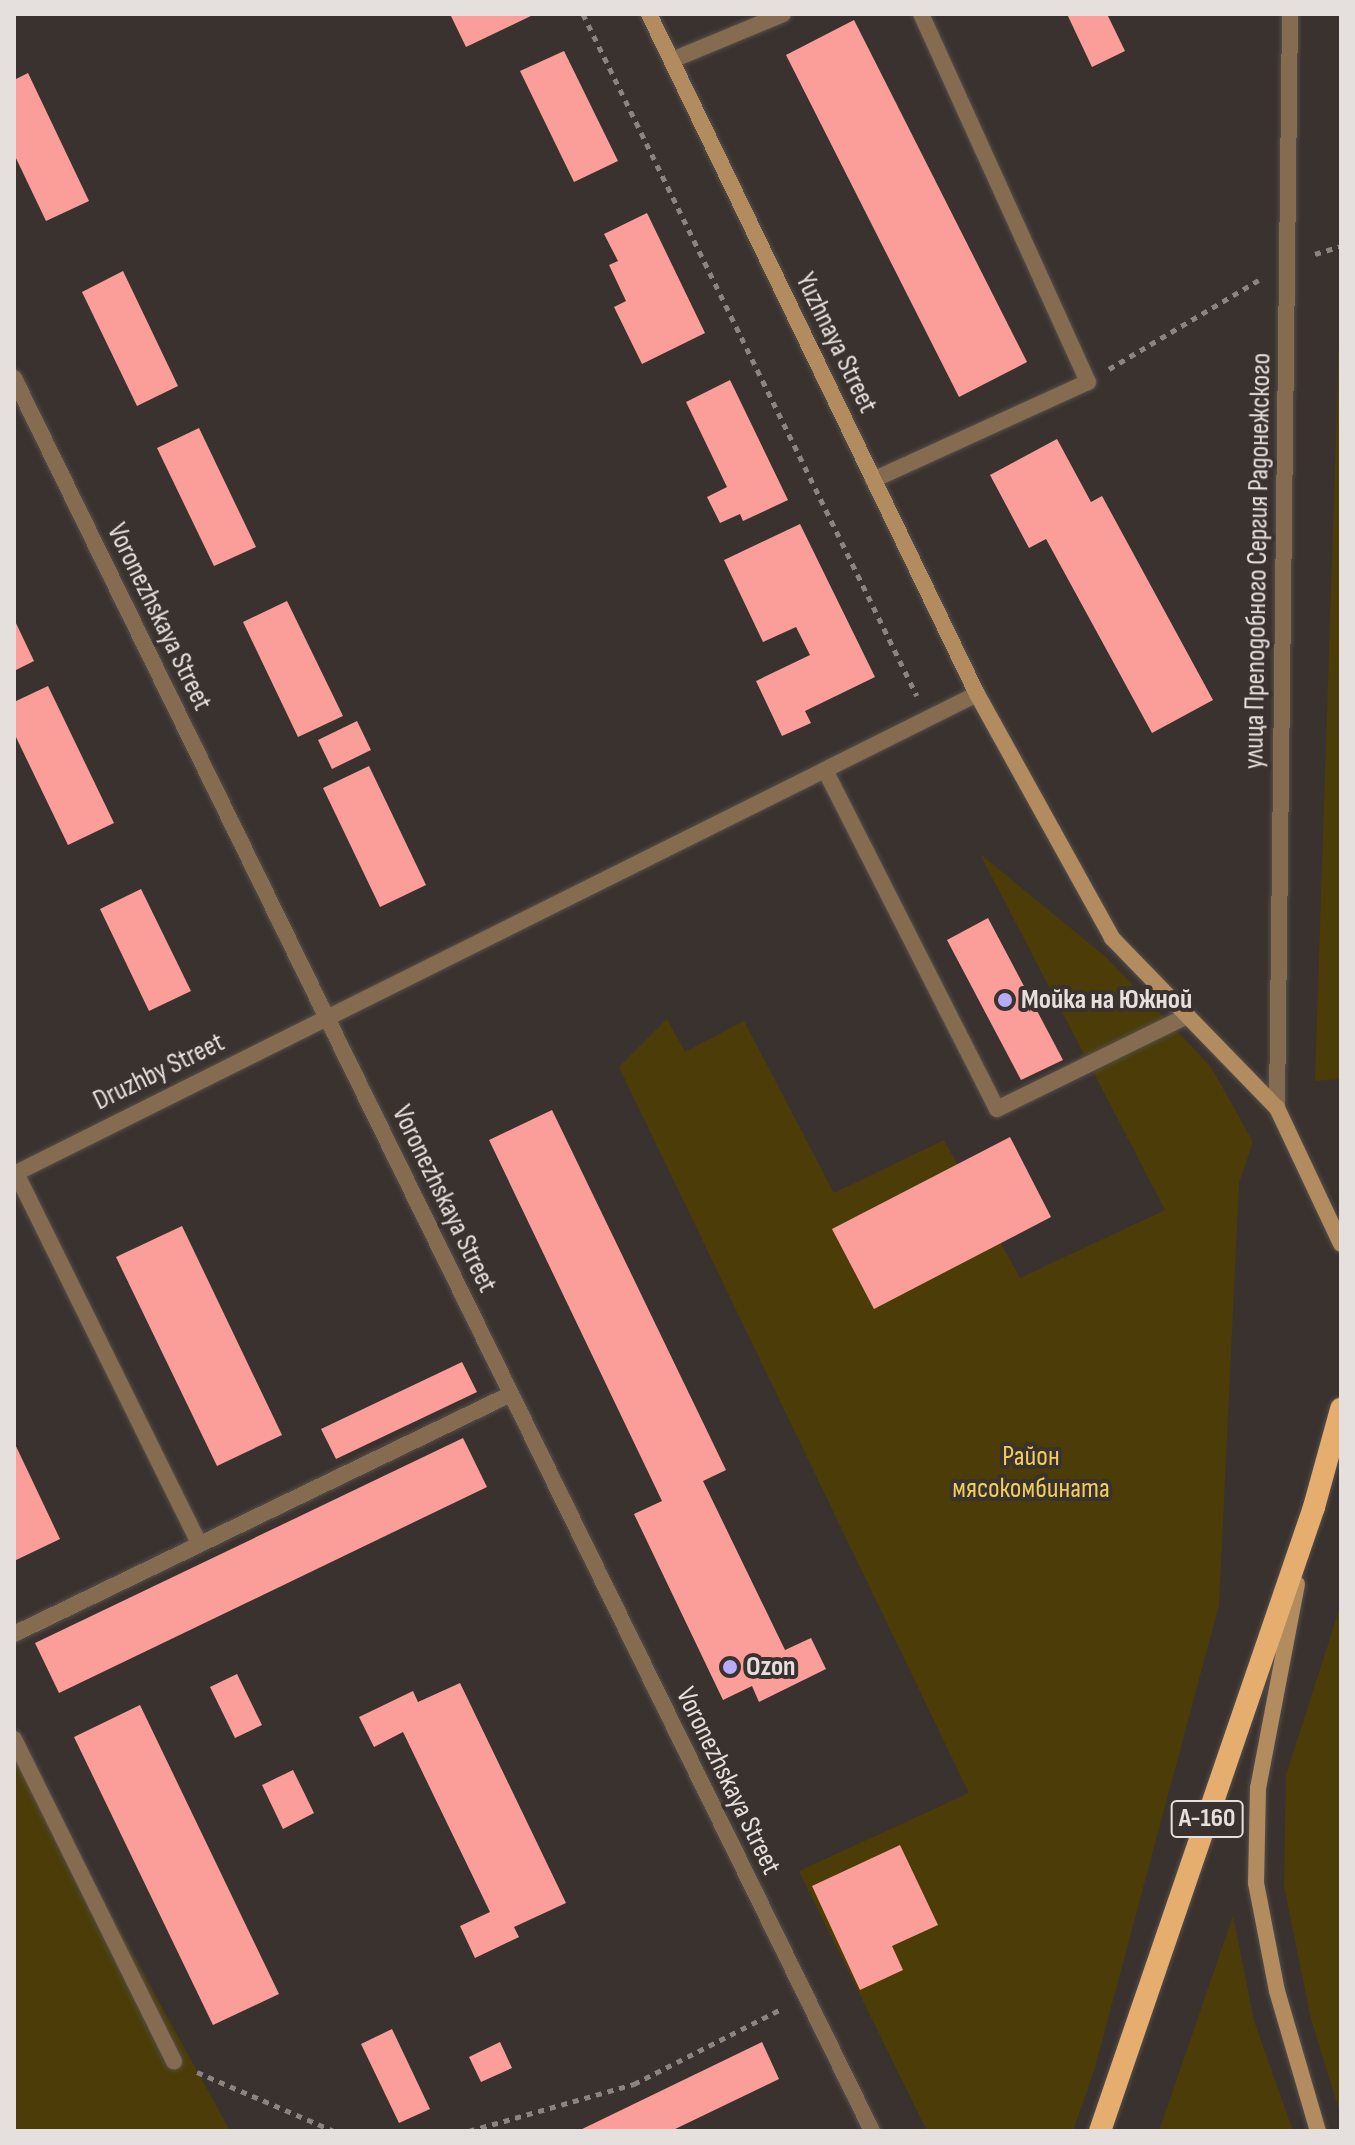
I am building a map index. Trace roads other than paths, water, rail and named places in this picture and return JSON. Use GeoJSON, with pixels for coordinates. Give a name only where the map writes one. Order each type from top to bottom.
{"type":"FeatureCollection","features":[{"type":"Feature","properties":{"kind":"highway","name":"А-160"},"geometry":{"type":"LineString","coordinates":[[1100,2131],[1314,1507],[1341,1409]]}},
{"type":"Feature","properties":{"kind":"main road","name":"Yuzhnaya Street"},"geometry":{"type":"LineString","coordinates":[[649,14],[977,694],[1112,938],[1277,1108],[1341,1244]]}},
{"type":"Feature","properties":{"kind":"main road"},"geometry":{"type":"LineString","coordinates":[[1314,1507],[1258,1788],[1256,1883],[1277,1991],[1318,2131]]}},
{"type":"Feature","properties":{"kind":"street"},"geometry":{"type":"LineString","coordinates":[[672,60],[783,14]]}},
{"type":"Feature","properties":{"kind":"street"},"geometry":{"type":"LineString","coordinates":[[873,480],[1088,382],[921,14]]}},
{"type":"Feature","properties":{"kind":"street","name":"улица Преподобного Сергия Радонежского"},"geometry":{"type":"LineString","coordinates":[[1277,1108],[1290,14]]}},
{"type":"Feature","properties":{"kind":"street","name":"Voronezhskaya Street"},"geometry":{"type":"LineString","coordinates":[[14,378],[872,2131]]}},
{"type":"Feature","properties":{"kind":"street","name":"Druzhby Street"},"geometry":{"type":"LineString","coordinates":[[15,1173],[977,694]]}},
{"type":"Feature","properties":{"kind":"street"},"geometry":{"type":"LineString","coordinates":[[825,770],[997,1109],[1187,1016]]}},
{"type":"Feature","properties":{"kind":"street"},"geometry":{"type":"LineString","coordinates":[[15,1173],[199,1544]]}},
{"type":"Feature","properties":{"kind":"street"},"geometry":{"type":"LineString","coordinates":[[14,1634],[511,1394]]}},
{"type":"Feature","properties":{"kind":"street"},"geometry":{"type":"LineString","coordinates":[[14,1739],[174,2062]]}},
{"type":"Feature","properties":{"kind":"place","name":"Мойка на Южной"},"geometry":{"type":"Point","coordinates":[1005,1000]}},
{"type":"Feature","properties":{"kind":"place","name":"Ozon"},"geometry":{"type":"Point","coordinates":[730,1667]}},
{"type":"Feature","properties":{"kind":"park label","name":"Район мясокомбината"},"geometry":{"type":"Point","coordinates":[1031,1473]}}]}
